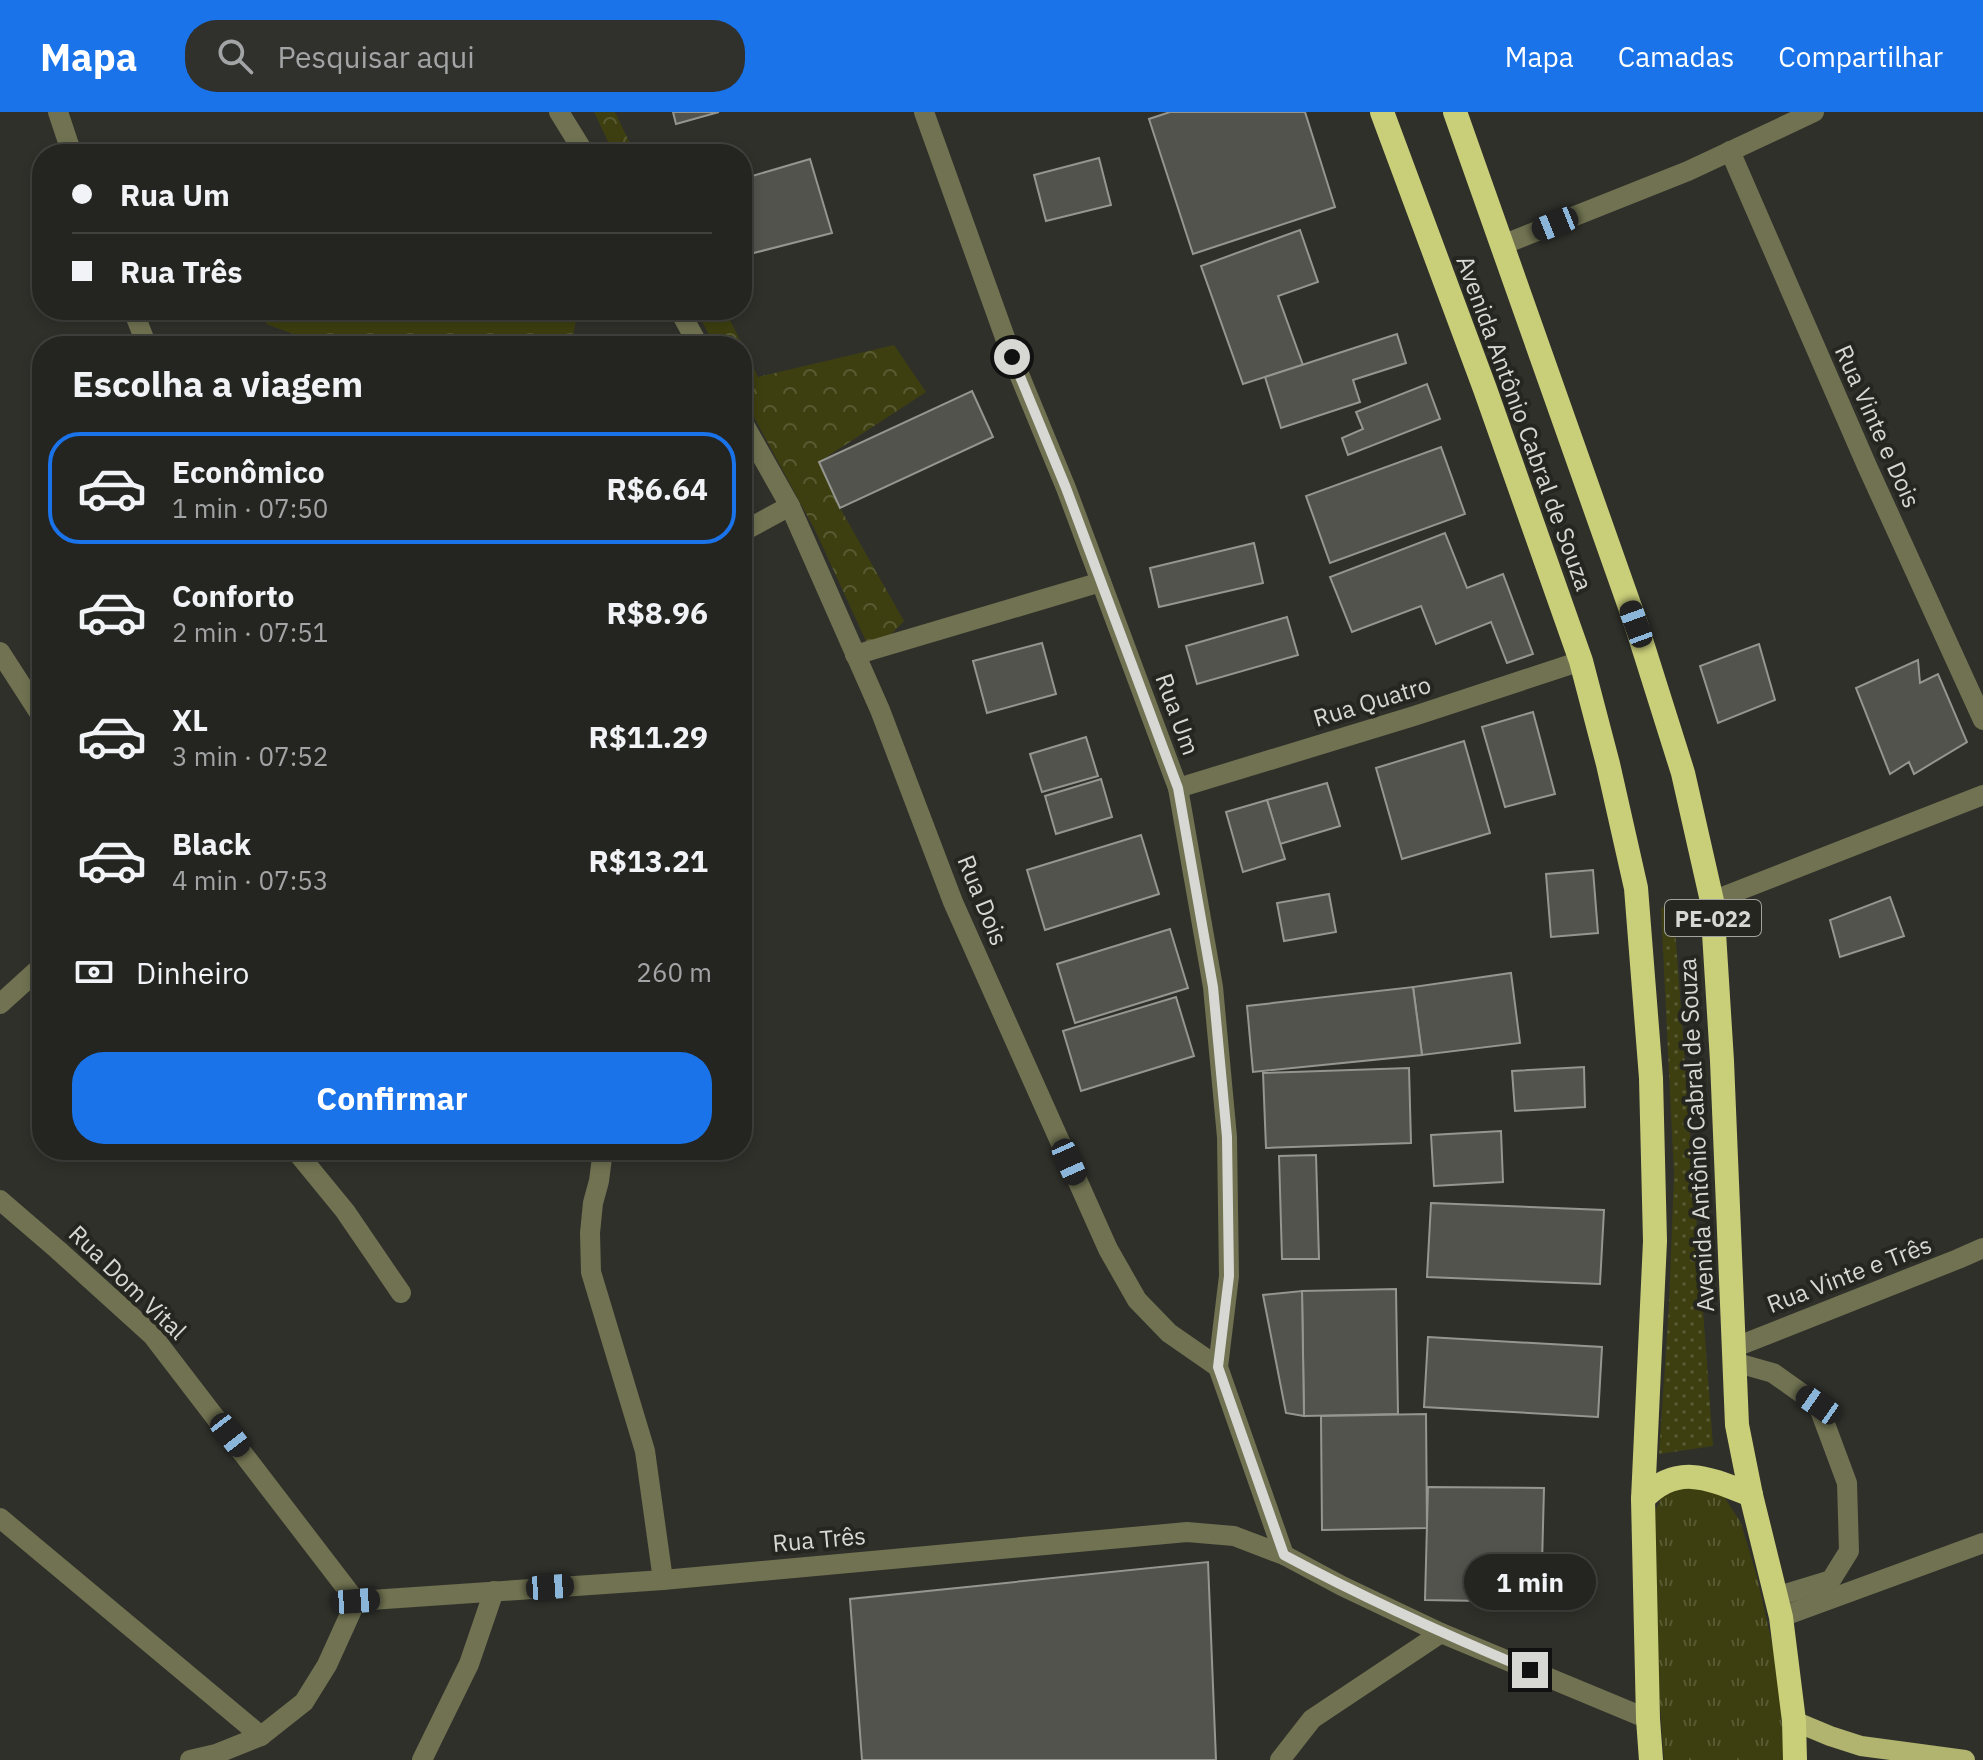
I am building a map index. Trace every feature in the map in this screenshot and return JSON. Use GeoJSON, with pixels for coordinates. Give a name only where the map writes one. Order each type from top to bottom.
{"type":"FeatureCollection","features":[{"type":"Feature","properties":{"kind":"highway","name":"Avenida Antônio Cabral de Souza"},"geometry":{"type":"LineString","coordinates":[[1382,112],[1485,389],[1581,661],[1636,888],[1651,1078],[1655,1241],[1643,1499],[1651,1760]]}},
{"type":"Feature","properties":{"kind":"highway","name":"Avenida Antônio Cabral de Souza"},"geometry":{"type":"LineString","coordinates":[[1455,112],[1641,638],[1683,773],[1712,901],[1737,1425],[1778,1607],[1794,1721],[1795,1760]]}},
{"type":"Feature","properties":{"kind":"highway"},"geometry":{"type":"LineString","coordinates":[[1643,1499],[1655,1486],[1673,1477],[1687,1476],[1751,1495]]}},
{"type":"Feature","properties":{"kind":"main road"},"geometry":{"type":"LineString","coordinates":[[1794,1721],[1861,1746],[1965,1760]]}},
{"type":"Feature","properties":{"kind":"street"},"geometry":{"type":"LineString","coordinates":[[58,112],[69,144]]}},
{"type":"Feature","properties":{"kind":"street"},"geometry":{"type":"LineString","coordinates":[[559,112],[579,144]]}},
{"type":"Feature","properties":{"kind":"street","name":"Rua Um"},"geometry":{"type":"LineString","coordinates":[[924,112],[1012,357],[1066,488],[1178,788],[1213,987],[1227,1137],[1229,1276],[1218,1367]]}},
{"type":"Feature","properties":{"kind":"street"},"geometry":{"type":"LineString","coordinates":[[1502,245],[1688,171],[1814,112]]}},
{"type":"Feature","properties":{"kind":"street","name":"Rua Vinte e Dois"},"geometry":{"type":"LineString","coordinates":[[1730,151],[1867,466],[1983,720]]}},
{"type":"Feature","properties":{"kind":"street","name":"Rua Dois"},"geometry":{"type":"LineString","coordinates":[[752,439],[790,506],[880,710],[953,902],[1108,1249],[1137,1300],[1169,1333],[1218,1367]]}},
{"type":"Feature","properties":{"kind":"street"},"geometry":{"type":"LineString","coordinates":[[752,527],[790,506]]}},
{"type":"Feature","properties":{"kind":"street"},"geometry":{"type":"LineString","coordinates":[[855,655],[1101,582]]}},
{"type":"Feature","properties":{"kind":"street"},"geometry":{"type":"LineString","coordinates":[[0,652],[32,702]]}},
{"type":"Feature","properties":{"kind":"street","name":"Rua Quatro"},"geometry":{"type":"LineString","coordinates":[[1178,788],[1581,661]]}},
{"type":"Feature","properties":{"kind":"street"},"geometry":{"type":"LineString","coordinates":[[1712,901],[1983,795]]}},
{"type":"Feature","properties":{"kind":"street"},"geometry":{"type":"LineString","coordinates":[[0,1004],[32,975]]}},
{"type":"Feature","properties":{"kind":"street"},"geometry":{"type":"LineString","coordinates":[[303,1160],[345,1211],[401,1293]]}},
{"type":"Feature","properties":{"kind":"street"},"geometry":{"type":"LineString","coordinates":[[602,1160],[590,1233],[591,1272],[645,1451],[663,1580]]}},
{"type":"Feature","properties":{"kind":"street","name":"Rua Dom Vital"},"geometry":{"type":"LineString","coordinates":[[0,1200],[152,1335],[356,1601]]}},
{"type":"Feature","properties":{"kind":"street","name":"Rua Vinte e Três"},"geometry":{"type":"LineString","coordinates":[[1734,1355],[1983,1248]]}},
{"type":"Feature","properties":{"kind":"street"},"geometry":{"type":"LineString","coordinates":[[1734,1355],[1773,1373],[1818,1405],[1847,1483],[1849,1551],[1831,1580],[1778,1607]]}},
{"type":"Feature","properties":{"kind":"street"},"geometry":{"type":"LineString","coordinates":[[1218,1367],[1284,1555]]}},
{"type":"Feature","properties":{"kind":"street"},"geometry":{"type":"LineString","coordinates":[[0,1518],[261,1736]]}},
{"type":"Feature","properties":{"kind":"street","name":"Rua Três"},"geometry":{"type":"LineString","coordinates":[[356,1601],[663,1580],[1187,1532],[1234,1536],[1284,1555],[1441,1633],[1648,1719]]}},
{"type":"Feature","properties":{"kind":"street"},"geometry":{"type":"LineString","coordinates":[[1778,1607],[1983,1543]]}},
{"type":"Feature","properties":{"kind":"street"},"geometry":{"type":"LineString","coordinates":[[422,1760],[469,1664],[494,1591]]}},
{"type":"Feature","properties":{"kind":"street"},"geometry":{"type":"LineString","coordinates":[[190,1760],[216,1754],[261,1736],[304,1702],[327,1665],[356,1601]]}},
{"type":"Feature","properties":{"kind":"street"},"geometry":{"type":"LineString","coordinates":[[1280,1760],[1312,1719],[1441,1633]]}},
{"type":"Feature","properties":{"kind":"green space"},"geometry":{"type":"Polygon","coordinates":[[[594,112],[615,112],[630,144],[609,144],[594,112]]]}},
{"type":"Feature","properties":{"kind":"green space"},"geometry":{"type":"Polygon","coordinates":[[[266,320],[576,320],[573,336],[299,336],[266,324],[266,320]]]}},
{"type":"Feature","properties":{"kind":"green space"},"geometry":{"type":"Polygon","coordinates":[[[701,320],[730,320],[738,336],[710,336],[701,320]]]}},
{"type":"Feature","properties":{"kind":"green space"},"geometry":{"type":"Polygon","coordinates":[[[894,345],[926,392],[819,462],[840,508],[904,621],[872,654],[815,530],[752,413],[752,365],[758,377],[894,345]]]}},
{"type":"Feature","properties":{"kind":"green space"},"geometry":{"type":"Polygon","coordinates":[[[1673,901],[1713,1446],[1659,1454],[1674,1174],[1661,909],[1673,901]]]}},
{"type":"Feature","properties":{"kind":"green space"},"geometry":{"type":"Polygon","coordinates":[[[1691,1476],[1718,1487],[1741,1523],[1757,1577],[1779,1675],[1784,1760],[1664,1760],[1656,1651],[1655,1511],[1665,1491],[1691,1476]]]}},
{"type":"Feature","properties":{"kind":"building"},"geometry":{"type":"Polygon","coordinates":[[[673,112],[719,112],[676,124],[673,112]]]}},
{"type":"Feature","properties":{"kind":"building"},"geometry":{"type":"Polygon","coordinates":[[[1170,112],[1305,112],[1335,207],[1193,254],[1149,119],[1170,112]]]}},
{"type":"Feature","properties":{"kind":"building"},"geometry":{"type":"Polygon","coordinates":[[[1099,158],[1111,205],[1046,221],[1034,175],[1099,158]]]}},
{"type":"Feature","properties":{"kind":"building"},"geometry":{"type":"Polygon","coordinates":[[[810,159],[832,233],[752,253],[752,176],[810,159]]]}},
{"type":"Feature","properties":{"kind":"building"},"geometry":{"type":"Polygon","coordinates":[[[1300,230],[1318,282],[1278,296],[1303,365],[1243,384],[1201,266],[1300,230]]]}},
{"type":"Feature","properties":{"kind":"building"},"geometry":{"type":"Polygon","coordinates":[[[1397,334],[1406,363],[1353,380],[1360,402],[1281,428],[1265,377],[1397,334]]]}},
{"type":"Feature","properties":{"kind":"building"},"geometry":{"type":"Polygon","coordinates":[[[1427,384],[1440,419],[1348,455],[1342,438],[1363,429],[1356,412],[1427,384]]]}},
{"type":"Feature","properties":{"kind":"building"},"geometry":{"type":"Polygon","coordinates":[[[972,391],[993,437],[840,508],[819,462],[972,391]]]}},
{"type":"Feature","properties":{"kind":"building"},"geometry":{"type":"Polygon","coordinates":[[[1441,447],[1465,514],[1330,563],[1306,496],[1441,447]]]}},
{"type":"Feature","properties":{"kind":"building"},"geometry":{"type":"Polygon","coordinates":[[[1445,533],[1467,588],[1503,574],[1533,654],[1507,663],[1491,622],[1436,644],[1421,606],[1352,632],[1330,577],[1445,533]]]}},
{"type":"Feature","properties":{"kind":"building"},"geometry":{"type":"Polygon","coordinates":[[[1254,543],[1263,583],[1159,607],[1150,568],[1254,543]]]}},
{"type":"Feature","properties":{"kind":"building"},"geometry":{"type":"Polygon","coordinates":[[[1287,617],[1298,655],[1197,684],[1186,646],[1287,617]]]}},
{"type":"Feature","properties":{"kind":"building"},"geometry":{"type":"Polygon","coordinates":[[[1042,643],[1056,694],[987,713],[973,661],[1042,643]]]}},
{"type":"Feature","properties":{"kind":"building"},"geometry":{"type":"Polygon","coordinates":[[[1759,644],[1775,700],[1718,723],[1700,666],[1759,644]]]}},
{"type":"Feature","properties":{"kind":"building"},"geometry":{"type":"Polygon","coordinates":[[[1918,660],[1920,683],[1938,674],[1967,742],[1914,774],[1909,762],[1890,774],[1856,688],[1918,660]]]}},
{"type":"Feature","properties":{"kind":"building"},"geometry":{"type":"Polygon","coordinates":[[[1533,712],[1555,794],[1505,807],[1482,727],[1533,712]]]}},
{"type":"Feature","properties":{"kind":"building"},"geometry":{"type":"Polygon","coordinates":[[[1086,737],[1098,776],[1042,792],[1030,754],[1086,737]]]}},
{"type":"Feature","properties":{"kind":"building"},"geometry":{"type":"Polygon","coordinates":[[[1464,741],[1490,833],[1402,859],[1376,768],[1464,741]]]}},
{"type":"Feature","properties":{"kind":"building"},"geometry":{"type":"Polygon","coordinates":[[[1101,779],[1112,817],[1056,834],[1045,796],[1101,779]]]}},
{"type":"Feature","properties":{"kind":"building"},"geometry":{"type":"Polygon","coordinates":[[[1327,783],[1340,826],[1280,844],[1267,800],[1327,783]]]}},
{"type":"Feature","properties":{"kind":"building"},"geometry":{"type":"Polygon","coordinates":[[[1267,800],[1285,859],[1243,872],[1226,812],[1267,800]]]}},
{"type":"Feature","properties":{"kind":"building"},"geometry":{"type":"Polygon","coordinates":[[[1141,835],[1159,894],[1045,930],[1027,870],[1141,835]]]}},
{"type":"Feature","properties":{"kind":"building"},"geometry":{"type":"Polygon","coordinates":[[[1593,870],[1598,933],[1551,937],[1546,874],[1593,870]]]}},
{"type":"Feature","properties":{"kind":"building"},"geometry":{"type":"Polygon","coordinates":[[[1329,894],[1336,932],[1284,941],[1277,903],[1329,894]]]}},
{"type":"Feature","properties":{"kind":"building"},"geometry":{"type":"Polygon","coordinates":[[[1890,897],[1904,936],[1840,957],[1830,920],[1890,897]]]}},
{"type":"Feature","properties":{"kind":"building"},"geometry":{"type":"Polygon","coordinates":[[[1170,929],[1188,988],[1075,1023],[1057,964],[1170,929]]]}},
{"type":"Feature","properties":{"kind":"building"},"geometry":{"type":"Polygon","coordinates":[[[1511,973],[1520,1043],[1422,1055],[1413,987],[1511,973]]]}},
{"type":"Feature","properties":{"kind":"building"},"geometry":{"type":"Polygon","coordinates":[[[1413,987],[1422,1055],[1253,1072],[1247,1006],[1413,987]]]}},
{"type":"Feature","properties":{"kind":"building"},"geometry":{"type":"Polygon","coordinates":[[[1176,997],[1194,1056],[1081,1091],[1063,1031],[1176,997]]]}},
{"type":"Feature","properties":{"kind":"building"},"geometry":{"type":"Polygon","coordinates":[[[1584,1067],[1585,1107],[1515,1111],[1512,1071],[1584,1067]]]}},
{"type":"Feature","properties":{"kind":"building"},"geometry":{"type":"Polygon","coordinates":[[[1409,1068],[1411,1143],[1266,1148],[1263,1073],[1409,1068]]]}},
{"type":"Feature","properties":{"kind":"building"},"geometry":{"type":"Polygon","coordinates":[[[1501,1131],[1503,1182],[1434,1186],[1431,1135],[1501,1131]]]}},
{"type":"Feature","properties":{"kind":"building"},"geometry":{"type":"Polygon","coordinates":[[[1316,1155],[1319,1259],[1282,1259],[1279,1156],[1316,1155]]]}},
{"type":"Feature","properties":{"kind":"building"},"geometry":{"type":"Polygon","coordinates":[[[1431,1203],[1604,1210],[1600,1284],[1427,1277],[1431,1203]]]}},
{"type":"Feature","properties":{"kind":"building"},"geometry":{"type":"Polygon","coordinates":[[[1396,1289],[1398,1414],[1304,1416],[1302,1291],[1396,1289]]]}},
{"type":"Feature","properties":{"kind":"building"},"geometry":{"type":"Polygon","coordinates":[[[1302,1291],[1304,1416],[1286,1413],[1263,1295],[1302,1291]]]}},
{"type":"Feature","properties":{"kind":"building"},"geometry":{"type":"Polygon","coordinates":[[[1428,1337],[1602,1347],[1598,1417],[1424,1407],[1428,1337]]]}},
{"type":"Feature","properties":{"kind":"building"},"geometry":{"type":"Polygon","coordinates":[[[1426,1414],[1427,1528],[1322,1530],[1321,1416],[1426,1414]]]}},
{"type":"Feature","properties":{"kind":"building"},"geometry":{"type":"Polygon","coordinates":[[[1428,1487],[1544,1488],[1541,1602],[1425,1600],[1428,1487]]]}},
{"type":"Feature","properties":{"kind":"building"},"geometry":{"type":"Polygon","coordinates":[[[1208,1562],[1216,1760],[862,1760],[850,1599],[1208,1562]]]}},
{"type":"Feature","properties":{"kind":"route"},"geometry":{"type":"LineString","coordinates":[[1012,357],[1066,488],[1178,788],[1213,987],[1227,1137],[1229,1276],[1218,1367],[1284,1555],[1416,1622],[1530,1670]]}}]}
